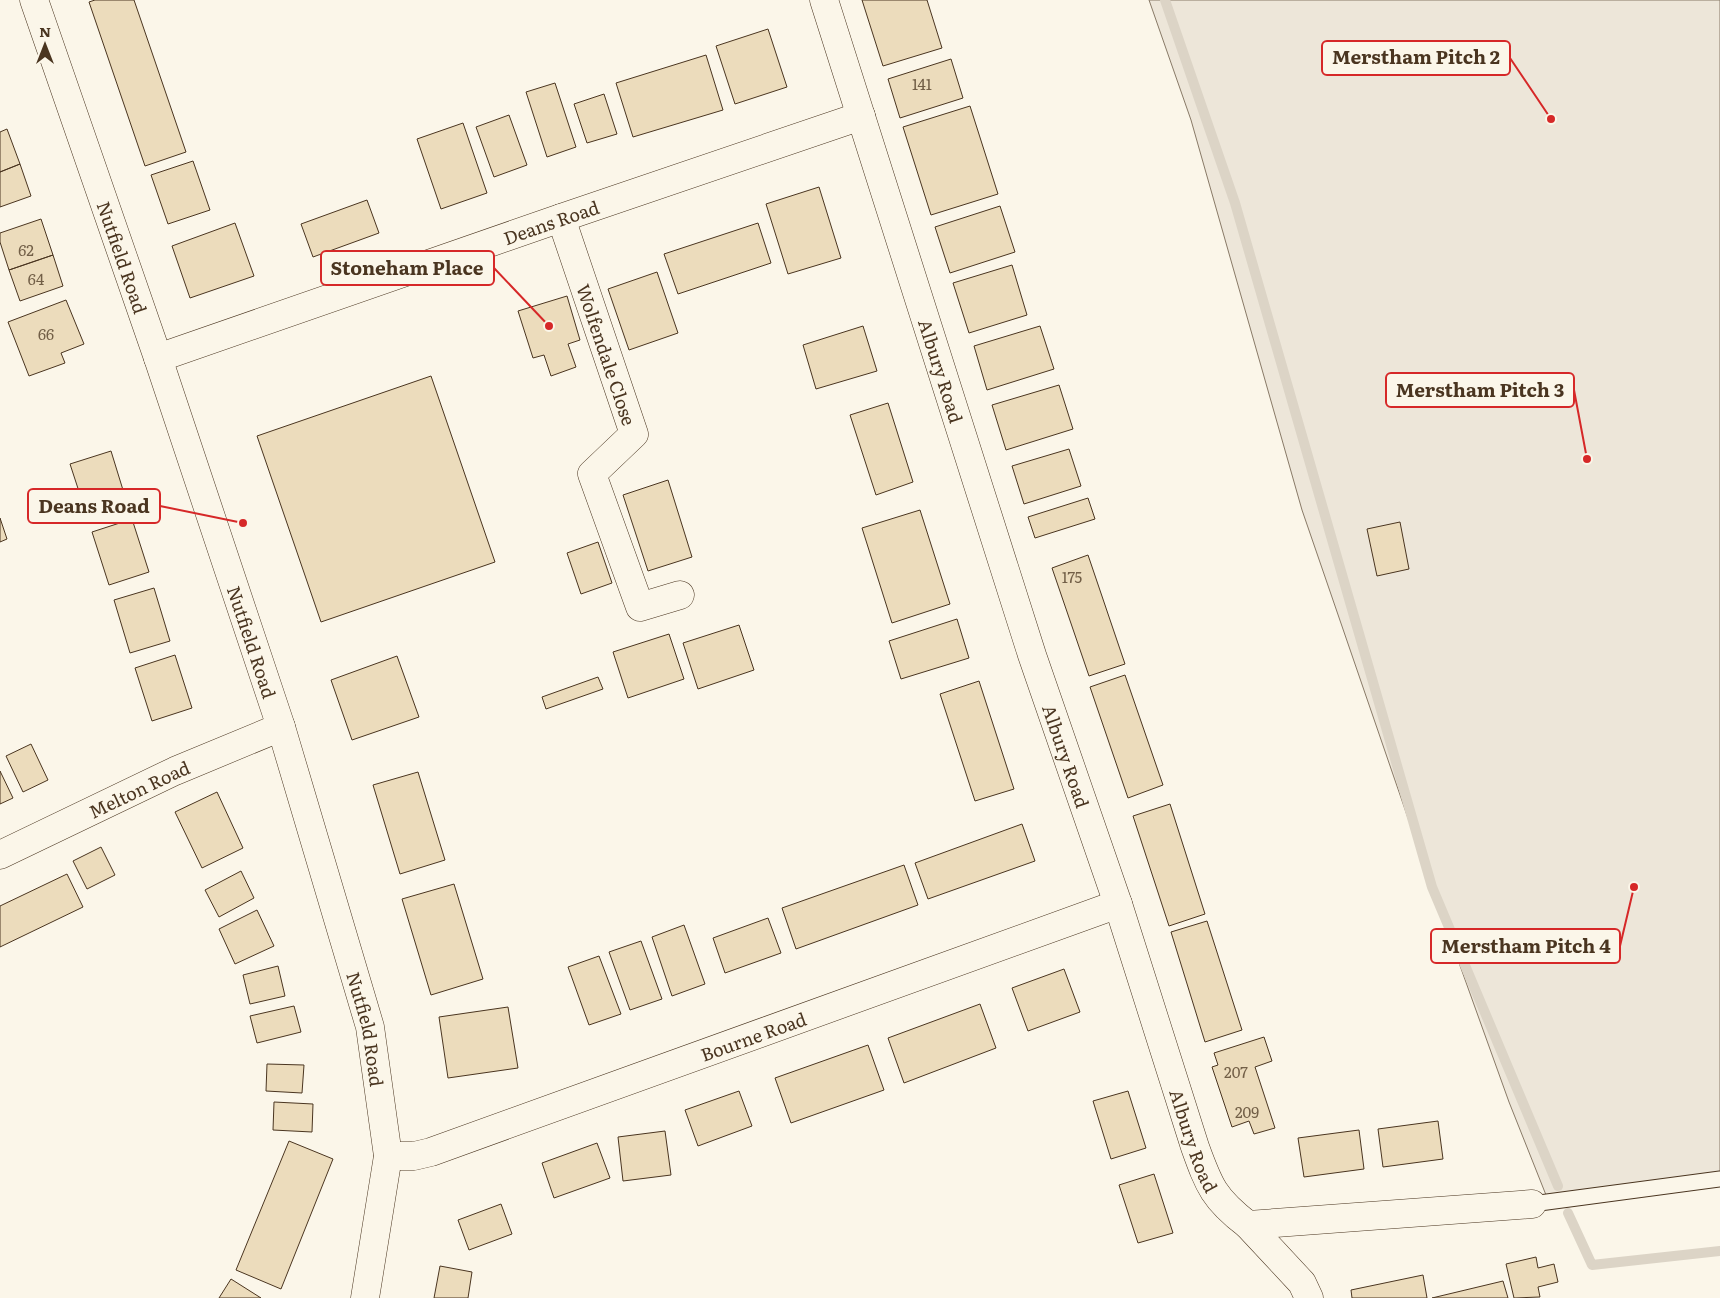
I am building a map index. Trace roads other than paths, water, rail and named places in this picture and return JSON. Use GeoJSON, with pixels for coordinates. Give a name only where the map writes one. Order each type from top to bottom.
{"type":"FeatureCollection","features":[{"type":"Feature","properties":{"kind":"street","name":"Nutfield Road"},"geometry":{"type":"LineString","coordinates":[[34,0],[158,358],[281,727],[370,1027],[388,1156],[365,1298]]}},
{"type":"Feature","properties":{"kind":"street","name":"Albury Road"},"geometry":{"type":"LineString","coordinates":[[824,0],[1032,656],[1118,904],[1206,1179],[1223,1204],[1248,1225],[1302,1283],[1309,1298]]}},
{"type":"Feature","properties":{"kind":"street","name":"Deans Road"},"geometry":{"type":"LineString","coordinates":[[158,358],[861,116]]}},
{"type":"Feature","properties":{"kind":"street","name":"Wolfendale Close"},"geometry":{"type":"LineString","coordinates":[[561,218],[634,434],[592,474],[640,607],[680,595]]}},
{"type":"Feature","properties":{"kind":"street","name":"Melton Road"},"geometry":{"type":"LineString","coordinates":[[0,855],[175,771],[281,727]]}},
{"type":"Feature","properties":{"kind":"street","name":"Bourne Road"},"geometry":{"type":"LineString","coordinates":[[388,1156],[414,1156],[431,1152],[1118,904]]}},
{"type":"Feature","properties":{"kind":"street"},"geometry":{"type":"LineString","coordinates":[[1248,1225],[1532,1204]]}},
{"type":"Feature","properties":{"kind":"lane"},"geometry":{"type":"LineString","coordinates":[[1532,1204],[1720,1179]]}},
{"type":"Feature","properties":{"kind":"waterway"},"geometry":{"type":"LineString","coordinates":[[1165,0],[1235,203],[1432,887],[1558,1186]]}},
{"type":"Feature","properties":{"kind":"waterway"},"geometry":{"type":"LineString","coordinates":[[1568,1213],[1592,1265],[1720,1251]]}},
{"type":"Feature","properties":{"kind":"place","name":"Merstham Pitch 2"},"geometry":{"type":"Point","coordinates":[1551,119]}},
{"type":"Feature","properties":{"kind":"place","name":"Stoneham Place"},"geometry":{"type":"Point","coordinates":[549,326]}},
{"type":"Feature","properties":{"kind":"place","name":"Merstham Pitch 3"},"geometry":{"type":"Point","coordinates":[1587,459]}},
{"type":"Feature","properties":{"kind":"place","name":"Deans Road"},"geometry":{"type":"Point","coordinates":[243,523]}},
{"type":"Feature","properties":{"kind":"place","name":"Merstham Pitch 4"},"geometry":{"type":"Point","coordinates":[1634,887]}}]}
